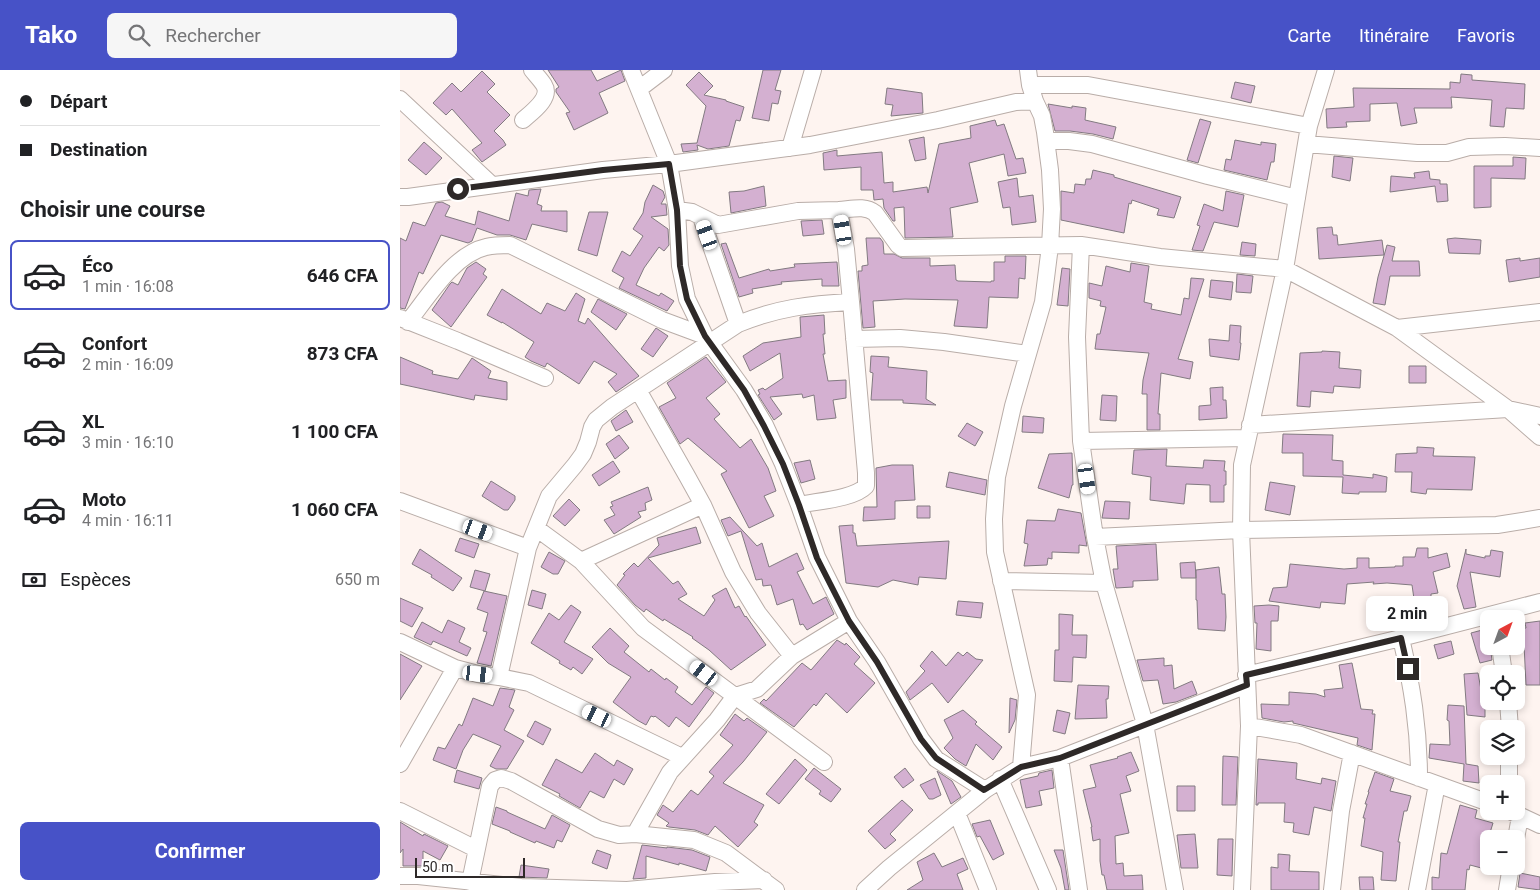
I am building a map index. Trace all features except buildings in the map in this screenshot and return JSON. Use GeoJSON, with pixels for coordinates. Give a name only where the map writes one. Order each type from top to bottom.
{"type":"FeatureCollection","features":[{"type":"Feature","properties":{"kind":"street"},"geometry":{"type":"LineString","coordinates":[[523,120],[545,99],[545,87],[532,70]]}},
{"type":"Feature","properties":{"kind":"street"},"geometry":{"type":"LineString","coordinates":[[631,70],[669,164],[677,210],[680,266],[687,299],[708,339],[744,390],[764,426],[783,464],[817,558],[849,621],[877,662],[921,739],[936,758],[984,790]]}},
{"type":"Feature","properties":{"kind":"street"},"geometry":{"type":"LineString","coordinates":[[639,89],[664,70]]}},
{"type":"Feature","properties":{"kind":"street"},"geometry":{"type":"LineString","coordinates":[[790,148],[813,70]]}},
{"type":"Feature","properties":{"kind":"street"},"geometry":{"type":"LineString","coordinates":[[1242,890],[1249,726],[1241,530],[1242,464],[1286,269],[1309,126],[1326,70]]}},
{"type":"Feature","properties":{"kind":"street"},"geometry":{"type":"LineString","coordinates":[[403,201],[492,185],[603,170],[669,164],[810,146],[1016,102],[1031,85],[1089,77],[1309,126]]}},
{"type":"Feature","properties":{"kind":"street"},"geometry":{"type":"LineString","coordinates":[[1021,767],[1027,695],[994,552],[994,519],[997,477],[1013,406],[1043,302],[1050,246],[1052,209],[1050,170],[1042,116],[1031,85]]}},
{"type":"Feature","properties":{"kind":"street"},"geometry":{"type":"LineString","coordinates":[[400,99],[492,185]]}},
{"type":"Feature","properties":{"kind":"street"},"geometry":{"type":"LineString","coordinates":[[1046,141],[1069,140],[1092,144],[1297,198]]}},
{"type":"Feature","properties":{"kind":"street"},"geometry":{"type":"LineString","coordinates":[[1306,144],[1417,153],[1447,153],[1470,147],[1540,148]]}},
{"type":"Feature","properties":{"kind":"street"},"geometry":{"type":"LineString","coordinates":[[677,210],[692,212],[718,225],[798,211],[866,208],[875,213],[902,248],[1081,245],[1160,256],[1286,269],[1398,328],[1508,409],[1540,438]]}},
{"type":"Feature","properties":{"kind":"street"},"geometry":{"type":"LineString","coordinates":[[799,505],[852,495],[862,491],[866,486],[846,249],[839,210]]}},
{"type":"Feature","properties":{"kind":"street"},"geometry":{"type":"LineString","coordinates":[[701,217],[738,324]]}},
{"type":"Feature","properties":{"kind":"street"},"geometry":{"type":"LineString","coordinates":[[545,378],[404,320],[450,269],[469,254],[486,247],[510,245],[662,320],[708,339]]}},
{"type":"Feature","properties":{"kind":"street"},"geometry":{"type":"LineString","coordinates":[[1081,245],[1077,337],[1081,440],[1095,537],[1104,583],[1145,724],[1174,890]]}},
{"type":"Feature","properties":{"kind":"street"},"geometry":{"type":"LineString","coordinates":[[499,677],[528,548],[549,496],[582,454],[596,420],[708,339],[738,324],[757,316],[782,310],[813,304],[851,302]]}},
{"type":"Feature","properties":{"kind":"street"},"geometry":{"type":"LineString","coordinates":[[1398,328],[1540,312]]}},
{"type":"Feature","properties":{"kind":"street"},"geometry":{"type":"LineString","coordinates":[[854,339],[900,338],[935,341],[1028,354]]}},
{"type":"Feature","properties":{"kind":"street"},"geometry":{"type":"LineString","coordinates":[[638,390],[688,476],[733,572],[758,612],[792,656]]}},
{"type":"Feature","properties":{"kind":"street"},"geometry":{"type":"LineString","coordinates":[[1081,440],[1248,432],[1508,409],[1540,416]]}},
{"type":"Feature","properties":{"kind":"street"},"geometry":{"type":"LineString","coordinates":[[400,501],[528,548]]}},
{"type":"Feature","properties":{"kind":"street"},"geometry":{"type":"LineString","coordinates":[[581,561],[703,506]]}},
{"type":"Feature","properties":{"kind":"street"},"geometry":{"type":"LineString","coordinates":[[1095,537],[1241,530],[1497,525],[1540,518]]}},
{"type":"Feature","properties":{"kind":"street"},"geometry":{"type":"LineString","coordinates":[[536,528],[581,561],[643,628],[824,762]]}},
{"type":"Feature","properties":{"kind":"street"},"geometry":{"type":"LineString","coordinates":[[1001,581],[1104,583]]}},
{"type":"Feature","properties":{"kind":"street"},"geometry":{"type":"LineString","coordinates":[[1515,610],[1540,602]]}},
{"type":"Feature","properties":{"kind":"street"},"geometry":{"type":"LineString","coordinates":[[865,890],[984,790],[1021,767],[1060,758],[1145,724],[1246,680],[1401,638],[1480,620]]}},
{"type":"Feature","properties":{"kind":"street"},"geometry":{"type":"LineString","coordinates":[[635,834],[670,772],[717,720],[735,696],[757,689],[792,656],[849,621]]}},
{"type":"Feature","properties":{"kind":"street"},"geometry":{"type":"LineString","coordinates":[[1401,638],[1412,685],[1417,721],[1419,778]]}},
{"type":"Feature","properties":{"kind":"street"},"geometry":{"type":"LineString","coordinates":[[400,642],[455,668],[529,683],[682,757]]}},
{"type":"Feature","properties":{"kind":"street"},"geometry":{"type":"LineString","coordinates":[[400,764],[455,668]]}},
{"type":"Feature","properties":{"kind":"street"},"geometry":{"type":"LineString","coordinates":[[1249,726],[1301,735],[1480,800]]}},
{"type":"Feature","properties":{"kind":"street"},"geometry":{"type":"LineString","coordinates":[[1332,890],[1341,811],[1352,753]]}},
{"type":"Feature","properties":{"kind":"street"},"geometry":{"type":"LineString","coordinates":[[1060,758],[1079,890]]}},
{"type":"Feature","properties":{"kind":"street"},"geometry":{"type":"LineString","coordinates":[[470,882],[490,786],[495,780],[501,778],[511,781],[598,829],[619,835],[635,834],[694,840],[726,852],[770,885]]}},
{"type":"Feature","properties":{"kind":"street"},"geometry":{"type":"LineString","coordinates":[[1000,779],[1048,890]]}},
{"type":"Feature","properties":{"kind":"street"},"geometry":{"type":"LineString","coordinates":[[1417,890],[1437,784]]}},
{"type":"Feature","properties":{"kind":"street"},"geometry":{"type":"LineString","coordinates":[[400,811],[476,849]]}},
{"type":"Feature","properties":{"kind":"street"},"geometry":{"type":"LineString","coordinates":[[957,813],[988,890]]}},
{"type":"Feature","properties":{"kind":"street"},"geometry":{"type":"LineString","coordinates":[[1525,818],[1540,825]]}},
{"type":"Feature","properties":{"kind":"street"},"geometry":{"type":"LineString","coordinates":[[1506,890],[1509,875]]}},
{"type":"Feature","properties":{"kind":"street"},"geometry":{"type":"LineString","coordinates":[[400,876],[418,876],[521,887],[627,890],[715,882],[770,885]]}},
{"type":"Feature","properties":{"kind":"route"},"geometry":{"type":"LineString","coordinates":[[458,189],[603,170],[669,164],[677,210],[680,266],[687,299],[705,336],[744,390],[764,426],[783,464],[817,558],[849,621],[877,662],[921,739],[936,758],[984,790],[1021,767],[1060,758],[1247,685],[1246,675],[1401,638],[1408,669]]}}]}
